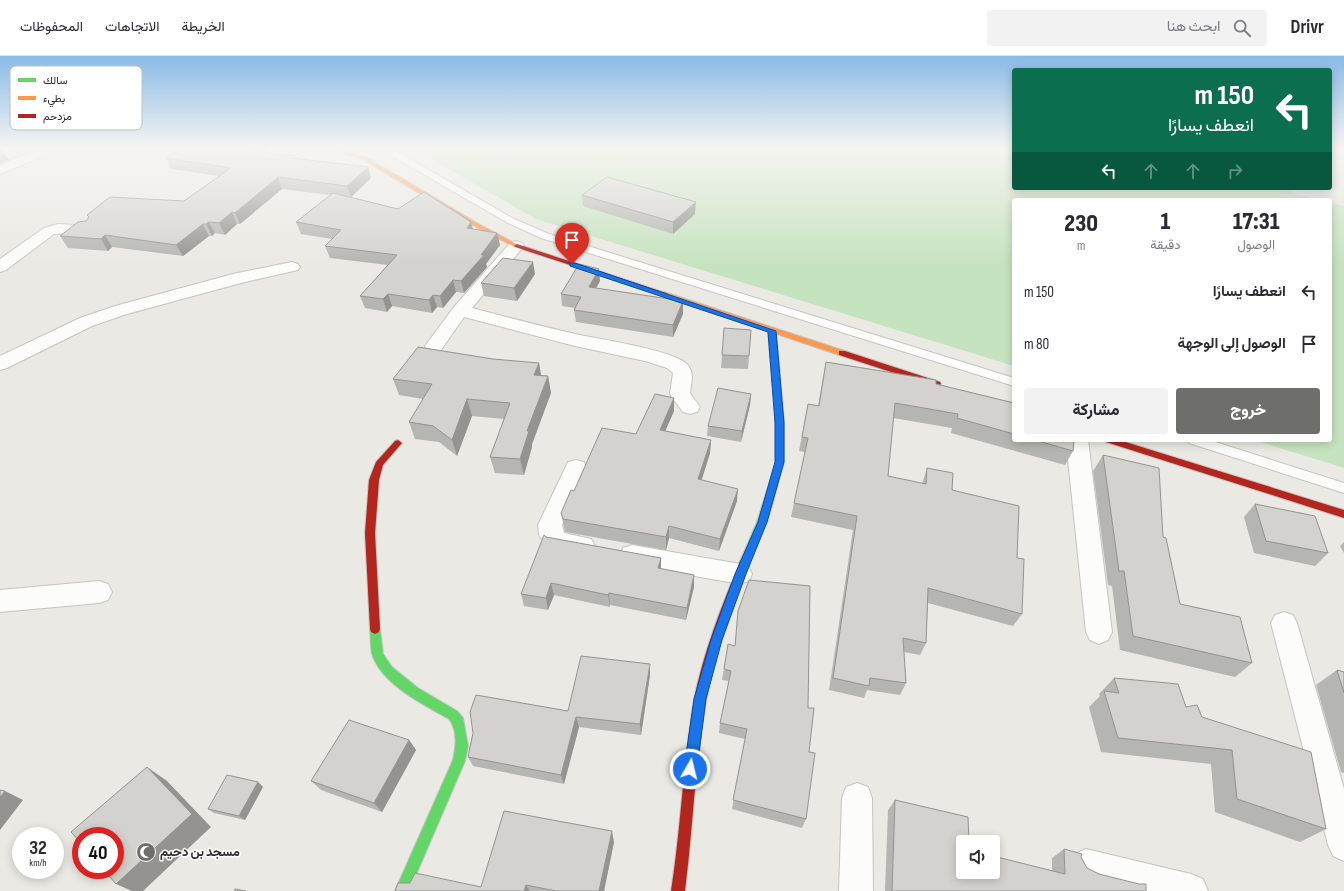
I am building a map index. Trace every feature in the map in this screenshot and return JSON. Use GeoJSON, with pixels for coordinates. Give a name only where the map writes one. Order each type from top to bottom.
{"type":"FeatureCollection","features":[{"type":"Feature","properties":{"kind":"main road"},"geometry":{"type":"LineString","coordinates":[[413,187],[480,227],[516,246],[947,388]]}},
{"type":"Feature","properties":{"kind":"main road"},"geometry":{"type":"LineString","coordinates":[[678,891],[682,866],[689,783],[700,699],[716,640],[740,574],[762,522],[780,462],[780,423],[772,331]]}},
{"type":"Feature","properties":{"kind":"main road"},"geometry":{"type":"LineString","coordinates":[[1115,442],[1344,514]]}},
{"type":"Feature","properties":{"kind":"main road"},"geometry":{"type":"LineString","coordinates":[[398,443],[379,464],[374,480],[370,533],[375,638],[378,654],[388,671],[414,692],[453,715],[460,722],[462,746],[459,761],[402,891]]}},
{"type":"Feature","properties":{"kind":"street"},"geometry":{"type":"LineString","coordinates":[[0,267],[49,231],[58,229],[87,229]]}},
{"type":"Feature","properties":{"kind":"street"},"geometry":{"type":"LineString","coordinates":[[434,346],[460,311],[516,246]]}},
{"type":"Feature","properties":{"kind":"street"},"geometry":{"type":"LineString","coordinates":[[0,364],[86,322],[121,310],[239,278],[292,267]]}},
{"type":"Feature","properties":{"kind":"street"},"geometry":{"type":"LineString","coordinates":[[460,311],[576,340],[639,353],[673,363],[680,368],[683,373],[680,394],[690,407]]}},
{"type":"Feature","properties":{"kind":"street"},"geometry":{"type":"LineString","coordinates":[[1077,442],[1099,632]]}},
{"type":"Feature","properties":{"kind":"street"},"geometry":{"type":"LineString","coordinates":[[576,468],[550,524],[551,535],[557,541],[740,574]]}},
{"type":"Feature","properties":{"kind":"street"},"geometry":{"type":"LineString","coordinates":[[0,601],[99,592]]}},
{"type":"Feature","properties":{"kind":"street"},"geometry":{"type":"LineString","coordinates":[[1284,623],[1336,790],[1344,845]]}},
{"type":"Feature","properties":{"kind":"street"},"geometry":{"type":"LineString","coordinates":[[856,798],[856,891]]}},
{"type":"Feature","properties":{"kind":"street"},"geometry":{"type":"LineString","coordinates":[[1086,865],[1191,891]]}},
{"type":"Feature","properties":{"kind":"lane"},"geometry":{"type":"LineString","coordinates":[[452,187],[511,221],[545,236],[1012,381]]}},
{"type":"Feature","properties":{"kind":"lane"},"geometry":{"type":"LineString","coordinates":[[1200,442],[1344,488]]}},
{"type":"Feature","properties":{"kind":"green space"},"geometry":{"type":"Polygon","coordinates":[[[480,187],[1012,187],[1012,190],[1296,190],[1344,200],[1344,468],[1260,442],[1332,442],[1332,198],[1012,198],[1012,365],[536,219],[480,187]]]}},
{"type":"Feature","properties":{"kind":"building"},"geometry":{"type":"Polygon","coordinates":[[[204,187],[266,187],[235,213],[232,212],[219,223],[209,222],[203,224],[176,245],[105,235],[101,239],[60,236],[78,222],[86,221],[89,217],[87,215],[110,197],[184,201],[204,187]]]}},
{"type":"Feature","properties":{"kind":"building"},"geometry":{"type":"Polygon","coordinates":[[[593,187],[642,187],[696,202],[673,222],[582,195],[593,187]]]}},
{"type":"Feature","properties":{"kind":"building"},"geometry":{"type":"Polygon","coordinates":[[[424,192],[471,222],[467,228],[497,233],[481,255],[484,255],[461,281],[453,280],[440,296],[433,295],[429,300],[388,294],[383,299],[360,296],[397,255],[325,246],[341,230],[296,222],[333,193],[398,209],[424,192]]]}},
{"type":"Feature","properties":{"kind":"building"},"geometry":{"type":"Polygon","coordinates":[[[503,258],[533,262],[514,288],[481,283],[503,258]]]}},
{"type":"Feature","properties":{"kind":"building"},"geometry":{"type":"Polygon","coordinates":[[[579,264],[599,269],[589,287],[683,301],[673,325],[574,310],[581,297],[561,294],[579,264]]]}},
{"type":"Feature","properties":{"kind":"building"},"geometry":{"type":"Polygon","coordinates":[[[724,328],[751,330],[749,356],[722,355],[724,328]]]}},
{"type":"Feature","properties":{"kind":"building"},"geometry":{"type":"Polygon","coordinates":[[[418,347],[493,359],[539,363],[534,375],[548,376],[527,431],[529,431],[520,459],[490,457],[510,403],[467,399],[452,440],[433,426],[409,422],[432,384],[393,379],[418,347]]]}},
{"type":"Feature","properties":{"kind":"building"},"geometry":{"type":"Polygon","coordinates":[[[826,362],[936,380],[936,384],[1012,403],[1012,433],[957,418],[958,414],[895,403],[888,476],[926,484],[927,468],[953,473],[952,490],[1019,506],[1017,558],[1024,559],[1022,614],[928,588],[926,643],[903,638],[906,683],[870,678],[869,686],[833,678],[857,516],[794,503],[808,438],[802,437],[808,404],[819,406],[826,362]]]}},
{"type":"Feature","properties":{"kind":"building"},"geometry":{"type":"Polygon","coordinates":[[[718,388],[751,394],[742,431],[708,426],[718,388]]]}},
{"type":"Feature","properties":{"kind":"building"},"geometry":{"type":"Polygon","coordinates":[[[655,394],[674,398],[660,430],[711,440],[698,479],[738,489],[720,539],[669,526],[666,537],[563,519],[561,513],[571,490],[574,491],[602,428],[636,434],[655,394]]]}},
{"type":"Feature","properties":{"kind":"building"},"geometry":{"type":"Polygon","coordinates":[[[1042,442],[1074,442],[1073,451],[1042,442]]]}},
{"type":"Feature","properties":{"kind":"building"},"geometry":{"type":"Polygon","coordinates":[[[1103,455],[1159,468],[1163,537],[1166,538],[1180,604],[1240,617],[1252,663],[1133,636],[1124,571],[1119,571],[1103,455]]]}},
{"type":"Feature","properties":{"kind":"building"},"geometry":{"type":"Polygon","coordinates":[[[1255,504],[1315,516],[1328,553],[1266,541],[1255,504]]]}},
{"type":"Feature","properties":{"kind":"building"},"geometry":{"type":"Polygon","coordinates":[[[544,535],[546,537],[661,558],[658,568],[694,575],[687,608],[609,593],[608,595],[551,583],[546,598],[521,594],[544,535]]]}},
{"type":"Feature","properties":{"kind":"building"},"geometry":{"type":"Polygon","coordinates":[[[749,580],[810,586],[808,708],[814,708],[809,752],[815,753],[806,819],[733,800],[747,729],[720,723],[731,671],[724,669],[728,644],[735,646],[738,611],[749,580]]]}},
{"type":"Feature","properties":{"kind":"building"},"geometry":{"type":"Polygon","coordinates":[[[581,656],[650,664],[640,724],[576,717],[561,775],[468,757],[473,733],[470,712],[476,695],[568,711],[581,656]]]}},
{"type":"Feature","properties":{"kind":"building"},"geometry":{"type":"Polygon","coordinates":[[[1337,670],[1344,672],[1344,693],[1337,670]]]}},
{"type":"Feature","properties":{"kind":"building"},"geometry":{"type":"Polygon","coordinates":[[[1114,678],[1178,684],[1186,707],[1197,705],[1202,717],[1311,752],[1326,829],[1237,799],[1232,750],[1118,738],[1104,691],[1119,693],[1114,678]]]}},
{"type":"Feature","properties":{"kind":"building"},"geometry":{"type":"Polygon","coordinates":[[[349,720],[409,740],[374,803],[311,781],[349,720]]]}},
{"type":"Feature","properties":{"kind":"building"},"geometry":{"type":"Polygon","coordinates":[[[147,767],[192,814],[124,877],[124,827],[77,827],[147,767]]]}},
{"type":"Feature","properties":{"kind":"building"},"geometry":{"type":"Polygon","coordinates":[[[227,775],[258,782],[239,816],[208,809],[227,775]]]}},
{"type":"Feature","properties":{"kind":"building"},"geometry":{"type":"Polygon","coordinates":[[[0,790],[5,791],[0,797],[0,790]]]}},
{"type":"Feature","properties":{"kind":"building"},"geometry":{"type":"Polygon","coordinates":[[[895,800],[968,817],[969,835],[956,835],[956,879],[1000,879],[1000,858],[1065,874],[1064,849],[1082,854],[1081,857],[1087,868],[1099,874],[1139,884],[1146,884],[1146,891],[892,891],[895,800]]]}},
{"type":"Feature","properties":{"kind":"building"},"geometry":{"type":"Polygon","coordinates":[[[504,811],[612,831],[599,891],[556,891],[526,885],[524,891],[395,891],[398,883],[410,883],[415,873],[481,887],[504,811]]]}},
{"type":"Feature","properties":{"kind":"building"},"geometry":{"type":"Polygon","coordinates":[[[112,879],[121,879],[116,884],[112,879]]]}},
{"type":"Feature","properties":{"kind":"building"},"geometry":{"type":"Polygon","coordinates":[[[235,889],[246,891],[234,891],[235,889]]]}},
{"type":"Feature","properties":{"kind":"traffic: fast"},"geometry":{"type":"LineString","coordinates":[[744,564],[762,522],[780,462],[780,423],[772,331]]}},
{"type":"Feature","properties":{"kind":"traffic: fast"},"geometry":{"type":"LineString","coordinates":[[375,629],[378,655],[388,671],[414,692],[453,715],[459,722],[462,746],[459,761],[402,891]]}},
{"type":"Feature","properties":{"kind":"traffic: slow"},"geometry":{"type":"LineString","coordinates":[[413,187],[480,227],[517,246]]}},
{"type":"Feature","properties":{"kind":"traffic: slow"},"geometry":{"type":"LineString","coordinates":[[664,294],[842,353]]}},
{"type":"Feature","properties":{"kind":"traffic: jam"},"geometry":{"type":"LineString","coordinates":[[517,246],[664,294]]}},
{"type":"Feature","properties":{"kind":"traffic: jam"},"geometry":{"type":"LineString","coordinates":[[842,353],[937,384]]}},
{"type":"Feature","properties":{"kind":"traffic: jam"},"geometry":{"type":"LineString","coordinates":[[1115,442],[1344,514]]}},
{"type":"Feature","properties":{"kind":"traffic: jam"},"geometry":{"type":"LineString","coordinates":[[375,629],[370,533],[374,480],[379,464],[398,443]]}},
{"type":"Feature","properties":{"kind":"traffic: jam"},"geometry":{"type":"LineString","coordinates":[[678,891],[693,748],[703,683],[731,596],[744,564]]}},
{"type":"Feature","properties":{"kind":"place","name":"مسجد بن دحيم"},"geometry":{"type":"Point","coordinates":[146,852]}},
{"type":"Feature","properties":{"kind":"route"},"geometry":{"type":"LineString","coordinates":[[572,264],[772,331],[780,423],[780,462],[762,522],[740,574],[716,640],[700,699],[690,769]]}}]}
